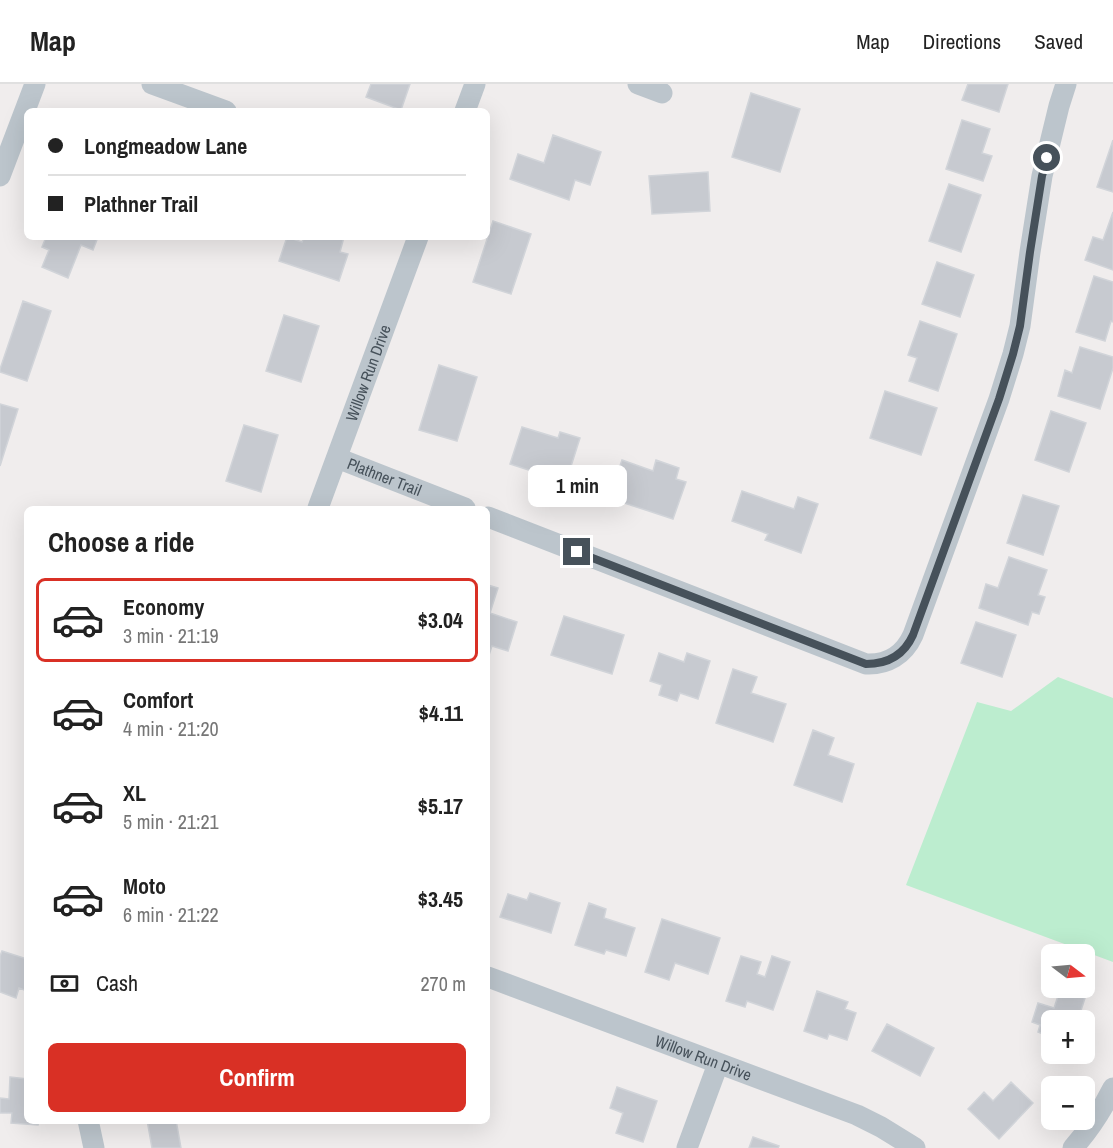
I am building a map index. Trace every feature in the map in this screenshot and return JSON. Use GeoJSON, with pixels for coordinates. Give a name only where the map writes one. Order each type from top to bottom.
{"type":"FeatureCollection","features":[{"type":"Feature","properties":{"kind":"street"},"geometry":{"type":"LineString","coordinates":[[26,108],[35,84]]}},
{"type":"Feature","properties":{"kind":"street"},"geometry":{"type":"LineString","coordinates":[[152,84],[218,108]]}},
{"type":"Feature","properties":{"kind":"street"},"geometry":{"type":"LineString","coordinates":[[466,108],[475,84]]}},
{"type":"Feature","properties":{"kind":"street"},"geometry":{"type":"LineString","coordinates":[[638,84],[663,93]]}},
{"type":"Feature","properties":{"kind":"street"},"geometry":{"type":"LineString","coordinates":[[490,518],[866,664],[889,660],[902,652],[910,640],[999,399],[1013,354],[1020,326],[1042,176],[1066,84]]}},
{"type":"Feature","properties":{"kind":"street"},"geometry":{"type":"LineString","coordinates":[[0,176],[24,113]]}},
{"type":"Feature","properties":{"kind":"street","name":"Willow Run Drive"},"geometry":{"type":"LineString","coordinates":[[319,506],[417,240]]}},
{"type":"Feature","properties":{"kind":"street","name":"Plathner Trail"},"geometry":{"type":"LineString","coordinates":[[336,459],[460,506]]}},
{"type":"Feature","properties":{"kind":"street","name":"Willow Run Drive"},"geometry":{"type":"LineString","coordinates":[[490,978],[857,1115],[915,1148]]}},
{"type":"Feature","properties":{"kind":"street"},"geometry":{"type":"LineString","coordinates":[[687,1148],[718,1064]]}},
{"type":"Feature","properties":{"kind":"street"},"geometry":{"type":"LineString","coordinates":[[1073,1148],[1104,1106],[1113,1088]]}},
{"type":"Feature","properties":{"kind":"street"},"geometry":{"type":"LineString","coordinates":[[89,1124],[94,1148]]}},
{"type":"Feature","properties":{"kind":"green space"},"geometry":{"type":"Polygon","coordinates":[[[1058,677],[1113,698],[1113,962],[1095,955],[1095,944],[1065,944],[906,885],[977,702],[1011,711],[1058,677]]]}},
{"type":"Feature","properties":{"kind":"building"},"geometry":{"type":"Polygon","coordinates":[[[371,84],[410,84],[402,108],[366,97],[371,84]]]}},
{"type":"Feature","properties":{"kind":"building"},"geometry":{"type":"Polygon","coordinates":[[[968,84],[1008,84],[999,112],[962,100],[968,84]]]}},
{"type":"Feature","properties":{"kind":"building"},"geometry":{"type":"Polygon","coordinates":[[[751,93],[800,109],[780,172],[732,157],[751,93]]]}},
{"type":"Feature","properties":{"kind":"building"},"geometry":{"type":"Polygon","coordinates":[[[962,120],[990,129],[982,153],[992,156],[983,181],[946,169],[962,120]]]}},
{"type":"Feature","properties":{"kind":"building"},"geometry":{"type":"Polygon","coordinates":[[[553,135],[601,152],[590,185],[575,180],[569,200],[510,179],[518,154],[544,163],[553,135]]]}},
{"type":"Feature","properties":{"kind":"building"},"geometry":{"type":"Polygon","coordinates":[[[1113,140],[1113,192],[1097,187],[1113,140]]]}},
{"type":"Feature","properties":{"kind":"building"},"geometry":{"type":"Polygon","coordinates":[[[708,172],[710,211],[652,214],[649,176],[708,172]]]}},
{"type":"Feature","properties":{"kind":"building"},"geometry":{"type":"Polygon","coordinates":[[[949,184],[981,195],[961,252],[929,241],[949,184]]]}},
{"type":"Feature","properties":{"kind":"building"},"geometry":{"type":"Polygon","coordinates":[[[1113,212],[1113,270],[1085,260],[1093,237],[1103,240],[1113,212]]]}},
{"type":"Feature","properties":{"kind":"building"},"geometry":{"type":"Polygon","coordinates":[[[493,221],[531,234],[511,294],[473,282],[487,240],[490,240],[493,221]]]}},
{"type":"Feature","properties":{"kind":"building"},"geometry":{"type":"Polygon","coordinates":[[[45,240],[97,240],[93,250],[81,245],[68,278],[42,267],[49,250],[42,247],[45,240]]]}},
{"type":"Feature","properties":{"kind":"building"},"geometry":{"type":"Polygon","coordinates":[[[286,240],[302,242],[303,240],[343,240],[340,252],[348,254],[339,281],[279,261],[286,240]]]}},
{"type":"Feature","properties":{"kind":"building"},"geometry":{"type":"Polygon","coordinates":[[[937,262],[974,275],[960,317],[922,304],[937,262]]]}},
{"type":"Feature","properties":{"kind":"building"},"geometry":{"type":"Polygon","coordinates":[[[1094,276],[1113,282],[1113,322],[1111,321],[1105,341],[1076,332],[1094,276]]]}},
{"type":"Feature","properties":{"kind":"building"},"geometry":{"type":"Polygon","coordinates":[[[23,301],[51,311],[27,381],[0,372],[23,301]]]}},
{"type":"Feature","properties":{"kind":"building"},"geometry":{"type":"Polygon","coordinates":[[[284,315],[319,326],[301,382],[266,371],[284,315]]]}},
{"type":"Feature","properties":{"kind":"building"},"geometry":{"type":"Polygon","coordinates":[[[920,321],[957,334],[938,391],[909,381],[917,358],[908,355],[920,321]]]}},
{"type":"Feature","properties":{"kind":"building"},"geometry":{"type":"Polygon","coordinates":[[[1080,347],[1113,357],[1113,368],[1100,409],[1058,396],[1065,370],[1072,373],[1080,347]]]}},
{"type":"Feature","properties":{"kind":"building"},"geometry":{"type":"Polygon","coordinates":[[[439,365],[477,377],[457,441],[419,430],[439,365]]]}},
{"type":"Feature","properties":{"kind":"building"},"geometry":{"type":"Polygon","coordinates":[[[885,391],[937,408],[921,455],[870,438],[885,391]]]}},
{"type":"Feature","properties":{"kind":"building"},"geometry":{"type":"Polygon","coordinates":[[[0,404],[18,409],[0,466],[0,404]]]}},
{"type":"Feature","properties":{"kind":"building"},"geometry":{"type":"Polygon","coordinates":[[[1051,411],[1086,423],[1069,472],[1035,460],[1051,411]]]}},
{"type":"Feature","properties":{"kind":"building"},"geometry":{"type":"Polygon","coordinates":[[[244,425],[278,435],[261,492],[226,481],[244,425]]]}},
{"type":"Feature","properties":{"kind":"building"},"geometry":{"type":"Polygon","coordinates":[[[522,427],[558,438],[560,432],[580,438],[566,482],[510,464],[522,427]]]}},
{"type":"Feature","properties":{"kind":"building"},"geometry":{"type":"Polygon","coordinates":[[[622,460],[653,471],[656,460],[679,468],[676,479],[686,482],[673,519],[609,498],[622,460]]]}},
{"type":"Feature","properties":{"kind":"building"},"geometry":{"type":"Polygon","coordinates":[[[742,491],[794,509],[798,497],[818,504],[801,553],[765,540],[768,534],[732,521],[742,491]]]}},
{"type":"Feature","properties":{"kind":"building"},"geometry":{"type":"Polygon","coordinates":[[[1023,495],[1059,506],[1043,555],[1007,543],[1023,495]]]}},
{"type":"Feature","properties":{"kind":"building"},"geometry":{"type":"Polygon","coordinates":[[[1009,557],[1047,570],[1038,595],[1045,597],[1039,614],[1032,612],[1028,625],[979,608],[986,584],[998,588],[1009,557]]]}},
{"type":"Feature","properties":{"kind":"building"},"geometry":{"type":"Polygon","coordinates":[[[490,586],[498,588],[490,613],[490,586]]]}},
{"type":"Feature","properties":{"kind":"building"},"geometry":{"type":"Polygon","coordinates":[[[490,613],[517,622],[508,651],[492,646],[490,652],[490,613]]]}},
{"type":"Feature","properties":{"kind":"building"},"geometry":{"type":"Polygon","coordinates":[[[564,616],[624,635],[612,674],[551,655],[564,616]]]}},
{"type":"Feature","properties":{"kind":"building"},"geometry":{"type":"Polygon","coordinates":[[[976,622],[1016,635],[1002,677],[961,663],[976,622]]]}},
{"type":"Feature","properties":{"kind":"building"},"geometry":{"type":"Polygon","coordinates":[[[659,653],[684,662],[687,653],[710,661],[698,699],[680,693],[677,701],[659,695],[662,685],[650,681],[659,653]]]}},
{"type":"Feature","properties":{"kind":"building"},"geometry":{"type":"Polygon","coordinates":[[[733,669],[757,677],[751,693],[786,704],[773,742],[716,723],[733,669]]]}},
{"type":"Feature","properties":{"kind":"building"},"geometry":{"type":"Polygon","coordinates":[[[813,730],[834,738],[828,755],[854,764],[842,802],[794,785],[813,730]]]}},
{"type":"Feature","properties":{"kind":"building"},"geometry":{"type":"Polygon","coordinates":[[[530,893],[560,903],[551,933],[500,917],[508,894],[527,900],[530,893]]]}},
{"type":"Feature","properties":{"kind":"building"},"geometry":{"type":"Polygon","coordinates":[[[589,903],[606,909],[604,918],[635,928],[626,956],[606,950],[604,954],[575,945],[589,903]]]}},
{"type":"Feature","properties":{"kind":"building"},"geometry":{"type":"Polygon","coordinates":[[[662,919],[720,938],[708,974],[675,963],[669,980],[645,972],[662,919]]]}},
{"type":"Feature","properties":{"kind":"building"},"geometry":{"type":"Polygon","coordinates":[[[2,951],[24,958],[24,990],[19,988],[16,998],[0,992],[2,951]]]}},
{"type":"Feature","properties":{"kind":"building"},"geometry":{"type":"Polygon","coordinates":[[[741,956],[761,962],[757,974],[765,977],[772,956],[790,962],[773,1010],[747,1001],[745,1007],[726,1001],[741,956]]]}},
{"type":"Feature","properties":{"kind":"building"},"geometry":{"type":"Polygon","coordinates":[[[817,991],[848,1002],[845,1009],[856,1013],[847,1040],[829,1034],[827,1039],[804,1031],[817,991]]]}},
{"type":"Feature","properties":{"kind":"building"},"geometry":{"type":"Polygon","coordinates":[[[1057,998],[1085,998],[1081,1010],[1041,1010],[1041,1033],[1038,1032],[1040,1025],[1032,1022],[1038,1003],[1054,1008],[1057,998]]]}},
{"type":"Feature","properties":{"kind":"building"},"geometry":{"type":"Polygon","coordinates":[[[887,1024],[934,1048],[920,1076],[872,1051],[887,1024]]]}},
{"type":"Feature","properties":{"kind":"building"},"geometry":{"type":"Polygon","coordinates":[[[10,1077],[24,1079],[24,1124],[11,1123],[12,1113],[0,1113],[0,1098],[9,1099],[10,1077]]]}},
{"type":"Feature","properties":{"kind":"building"},"geometry":{"type":"Polygon","coordinates":[[[1011,1082],[1033,1103],[999,1139],[968,1109],[984,1092],[993,1101],[1011,1082]]]}},
{"type":"Feature","properties":{"kind":"building"},"geometry":{"type":"Polygon","coordinates":[[[617,1087],[657,1101],[643,1142],[616,1133],[623,1113],[610,1108],[617,1087]]]}},
{"type":"Feature","properties":{"kind":"building"},"geometry":{"type":"Polygon","coordinates":[[[148,1124],[177,1124],[181,1148],[152,1148],[148,1124]]]}},
{"type":"Feature","properties":{"kind":"building"},"geometry":{"type":"Polygon","coordinates":[[[753,1137],[779,1146],[778,1148],[749,1148],[753,1137]]]}},
{"type":"Feature","properties":{"kind":"route"},"geometry":{"type":"LineString","coordinates":[[577,552],[866,664],[882,663],[902,652],[913,635],[999,399],[1013,354],[1020,326],[1042,176],[1047,158]]}}]}
